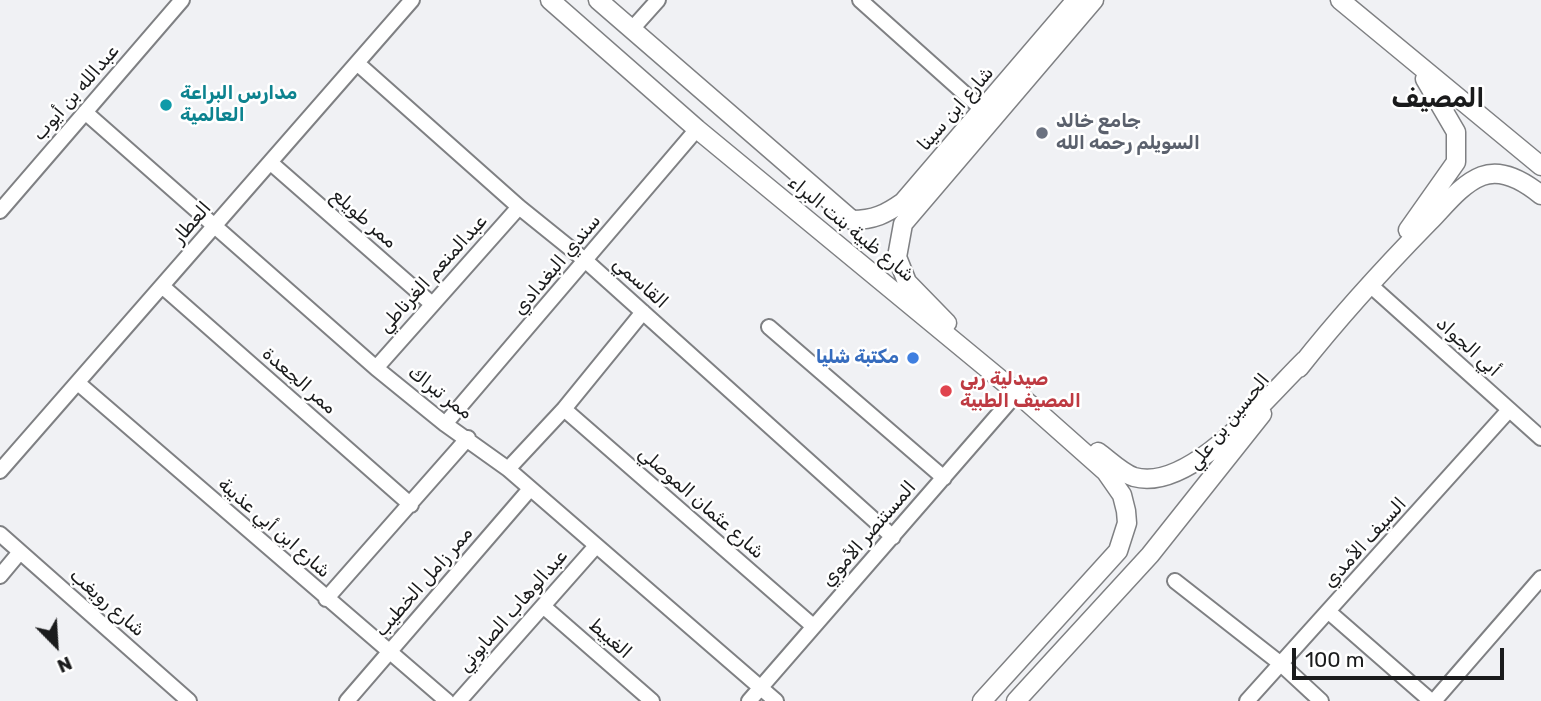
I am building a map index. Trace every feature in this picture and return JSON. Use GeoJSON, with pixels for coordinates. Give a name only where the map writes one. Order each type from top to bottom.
{"type":"FeatureCollection","features":[{"type":"Feature","properties":{"kind":"street","name":"عبدالله بن أيوب"},"geometry":{"type":"LineString","coordinates":[[0,211],[182,0]]}},
{"type":"Feature","properties":{"kind":"street","name":"العطار"},"geometry":{"type":"LineString","coordinates":[[0,471],[412,0]]}},
{"type":"Feature","properties":{"kind":"street","name":"شارع ظبية بنت البراء"},"geometry":{"type":"LineString","coordinates":[[550,0],[697,129],[1017,393],[1106,472],[1122,495],[1127,523],[1118,551],[982,701]]}},
{"type":"Feature","properties":{"kind":"street","name":"شارع ظبية بنت البراء"},"geometry":{"type":"LineString","coordinates":[[598,0],[852,220]]}},
{"type":"Feature","properties":{"kind":"street"},"geometry":{"type":"LineString","coordinates":[[632,29],[658,0]]}},
{"type":"Feature","properties":{"kind":"street"},"geometry":{"type":"LineString","coordinates":[[860,0],[983,110]]}},
{"type":"Feature","properties":{"kind":"street","name":"شارع ابن سينا"},"geometry":{"type":"LineString","coordinates":[[852,220],[881,217],[903,201],[1076,0]]}},
{"type":"Feature","properties":{"kind":"street"},"geometry":{"type":"LineString","coordinates":[[1094,0],[902,224],[897,257],[907,282],[1017,393],[1132,476],[1156,480],[1179,472],[1204,457],[1305,360]]}},
{"type":"Feature","properties":{"kind":"street"},"geometry":{"type":"LineString","coordinates":[[1344,1],[1418,66],[1541,166]]}},
{"type":"Feature","properties":{"kind":"street","name":"القاسمي"},"geometry":{"type":"LineString","coordinates":[[357,63],[519,207],[586,261],[892,537]]}},
{"type":"Feature","properties":{"kind":"street"},"geometry":{"type":"LineString","coordinates":[[1369,284],[1456,162],[1456,132],[1418,66]]}},
{"type":"Feature","properties":{"kind":"street","name":"ممر تبراك"},"geometry":{"type":"LineString","coordinates":[[85,112],[376,368],[508,469],[776,701]]}},
{"type":"Feature","properties":{"kind":"street","name":"سندي البغدادي"},"geometry":{"type":"LineString","coordinates":[[446,424],[697,129]]}},
{"type":"Feature","properties":{"kind":"street","name":"ممر طويلع"},"geometry":{"type":"LineString","coordinates":[[271,163],[432,304]]}},
{"type":"Feature","properties":{"kind":"street","name":"الحسين بن علي"},"geometry":{"type":"LineString","coordinates":[[1017,701],[1150,555],[1369,284],[1456,195],[1481,176],[1496,173],[1517,178],[1541,195]]}},
{"type":"Feature","properties":{"kind":"street","name":"عبدالمنعم الغرناطي"},"geometry":{"type":"LineString","coordinates":[[376,368],[519,207]]}},
{"type":"Feature","properties":{"kind":"street","name":"أبي الجواد"},"geometry":{"type":"LineString","coordinates":[[1369,284],[1541,438]]}},
{"type":"Feature","properties":{"kind":"street","name":"ممر الجعدة"},"geometry":{"type":"LineString","coordinates":[[162,286],[411,505]]}},
{"type":"Feature","properties":{"kind":"street"},"geometry":{"type":"LineString","coordinates":[[508,469],[564,409],[643,312]]}},
{"type":"Feature","properties":{"kind":"street"},"geometry":{"type":"LineString","coordinates":[[769,327],[944,478]]}},
{"type":"Feature","properties":{"kind":"street","name":"شارع ابن أبي عذيبة"},"geometry":{"type":"LineString","coordinates":[[78,383],[388,653],[447,701]]}},
{"type":"Feature","properties":{"kind":"street","name":"المستنصر الأموي"},"geometry":{"type":"LineString","coordinates":[[749,701],[1017,393]]}},
{"type":"Feature","properties":{"kind":"street","name":"شارع عثمان الموصلي"},"geometry":{"type":"LineString","coordinates":[[564,409],[813,626]]}},
{"type":"Feature","properties":{"kind":"street","name":"السيف الأمدي"},"geometry":{"type":"LineString","coordinates":[[1247,701],[1509,410]]}},
{"type":"Feature","properties":{"kind":"street"},"geometry":{"type":"LineString","coordinates":[[326,599],[468,438]]}},
{"type":"Feature","properties":{"kind":"street","name":"ممر زامل الخطيب"},"geometry":{"type":"LineString","coordinates":[[347,701],[530,489]]}},
{"type":"Feature","properties":{"kind":"street","name":"شارع رويغب"},"geometry":{"type":"LineString","coordinates":[[0,534],[187,700]]}},
{"type":"Feature","properties":{"kind":"street","name":"عبدالوهاب الصابوني"},"geometry":{"type":"LineString","coordinates":[[459,701],[596,545]]}},
{"type":"Feature","properties":{"kind":"street"},"geometry":{"type":"LineString","coordinates":[[0,576],[20,552]]}},
{"type":"Feature","properties":{"kind":"street"},"geometry":{"type":"LineString","coordinates":[[1329,612],[1433,701],[1541,578]]}},
{"type":"Feature","properties":{"kind":"street"},"geometry":{"type":"LineString","coordinates":[[1175,581],[1281,664],[1321,701]]}},
{"type":"Feature","properties":{"kind":"street","name":"الغبيط"},"geometry":{"type":"LineString","coordinates":[[543,606],[652,701]]}},
{"type":"Feature","properties":{"kind":"place","name":"مدارس البراعة العالمية"},"geometry":{"type":"Point","coordinates":[166,105]}},
{"type":"Feature","properties":{"kind":"place","name":"جامع خالد السويلم رحمه الله"},"geometry":{"type":"Point","coordinates":[1042,133]}},
{"type":"Feature","properties":{"kind":"place","name":"مكتبة شليا"},"geometry":{"type":"Point","coordinates":[913,358]}},
{"type":"Feature","properties":{"kind":"place","name":"صيدلية ربى المصيف الطبية"},"geometry":{"type":"Point","coordinates":[946,391]}},
{"type":"Feature","properties":{"kind":"district","name":"المصيف"},"geometry":{"type":"Point","coordinates":[1438,99]}}]}
